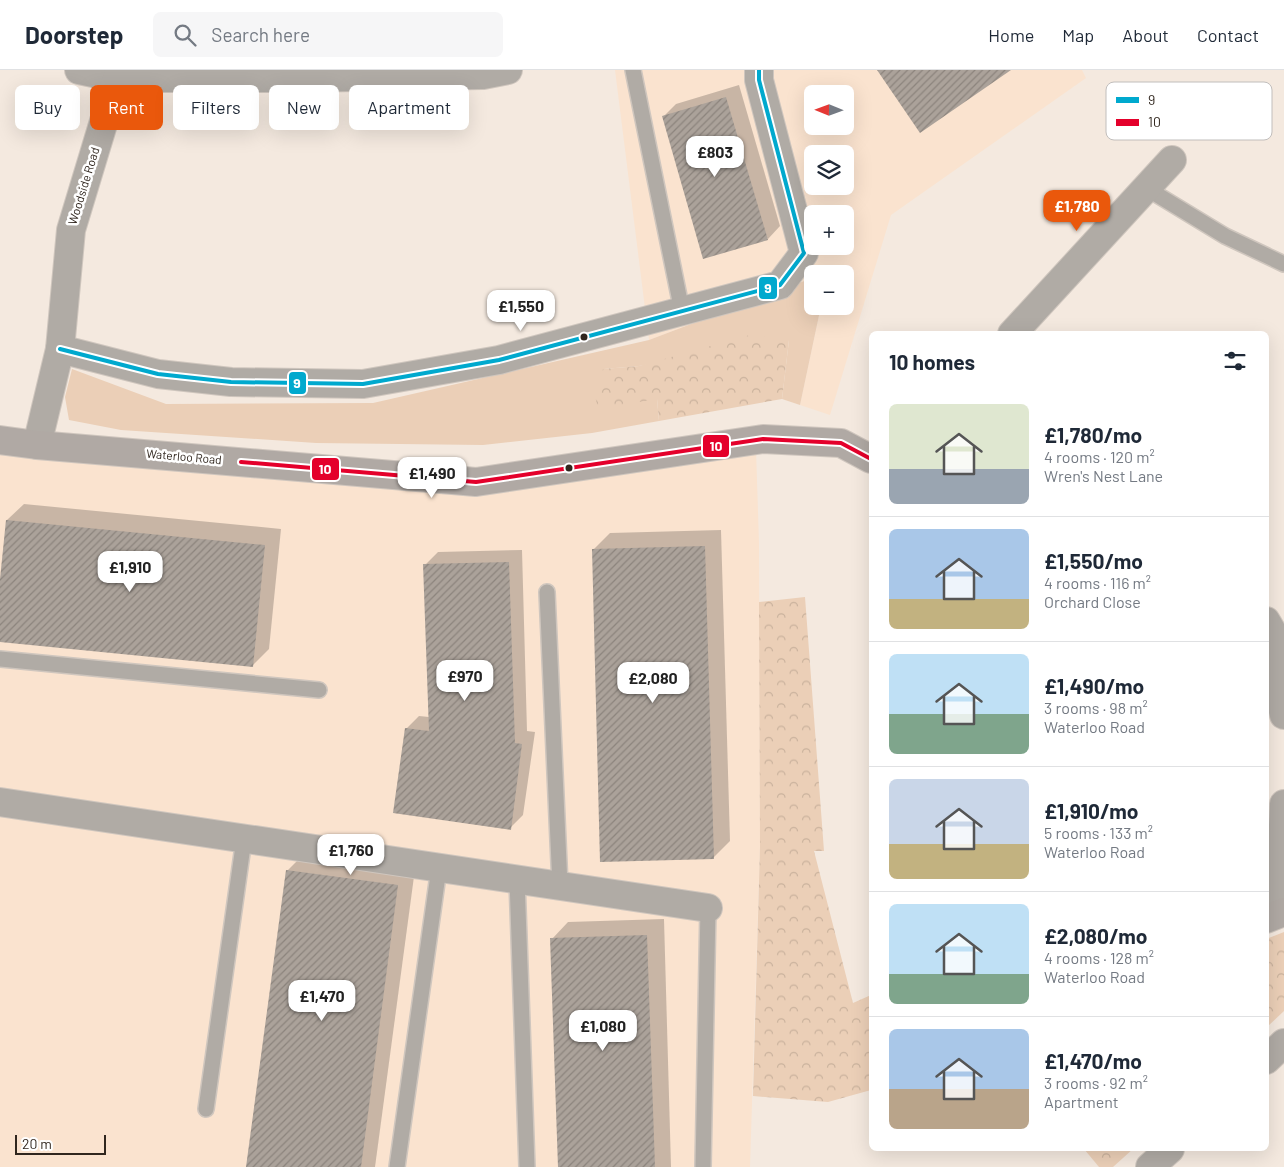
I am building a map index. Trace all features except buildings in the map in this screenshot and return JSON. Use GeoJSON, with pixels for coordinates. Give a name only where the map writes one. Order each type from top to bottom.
{"type":"FeatureCollection","features":[{"type":"Feature","properties":{"kind":"street"},"geometry":{"type":"LineString","coordinates":[[78,70],[117,78],[483,75],[508,70]]}},
{"type":"Feature","properties":{"kind":"street"},"geometry":{"type":"LineString","coordinates":[[60,349],[158,374],[230,382],[362,384],[498,360],[780,285],[804,253],[759,80],[759,70]]}},
{"type":"Feature","properties":{"kind":"street","name":"Woodside Road"},"geometry":{"type":"LineString","coordinates":[[37,445],[60,349],[71,230],[117,78]]}},
{"type":"Feature","properties":{"kind":"street"},"geometry":{"type":"LineString","coordinates":[[1015,331],[1172,160]]}},
{"type":"Feature","properties":{"kind":"street","name":"Waterloo Road"},"geometry":{"type":"LineString","coordinates":[[0,440],[37,445],[476,482],[763,439],[841,443],[869,458]]}},
{"type":"Feature","properties":{"kind":"street"},"geometry":{"type":"LineString","coordinates":[[1269,626],[1280,645],[1278,691],[1284,714]]}},
{"type":"Feature","properties":{"kind":"street"},"geometry":{"type":"LineString","coordinates":[[0,802],[708,908]]}},
{"type":"Feature","properties":{"kind":"street"},"geometry":{"type":"LineString","coordinates":[[1277,915],[1284,804]]}},
{"type":"Feature","properties":{"kind":"street"},"geometry":{"type":"LineString","coordinates":[[1269,1057],[1284,1043]]}},
{"type":"Feature","properties":{"kind":"street"},"geometry":{"type":"LineString","coordinates":[[1150,1167],[1168,1151]]}},
{"type":"Feature","properties":{"kind":"lane"},"geometry":{"type":"LineString","coordinates":[[633,70],[682,311]]}},
{"type":"Feature","properties":{"kind":"lane"},"geometry":{"type":"LineString","coordinates":[[1146,188],[1225,236],[1284,264]]}},
{"type":"Feature","properties":{"kind":"lane"},"geometry":{"type":"LineString","coordinates":[[547,592],[560,886]]}},
{"type":"Feature","properties":{"kind":"lane"},"geometry":{"type":"LineString","coordinates":[[0,658],[319,690]]}},
{"type":"Feature","properties":{"kind":"lane"},"geometry":{"type":"LineString","coordinates":[[206,1109],[244,839]]}},
{"type":"Feature","properties":{"kind":"lane"},"geometry":{"type":"LineString","coordinates":[[398,1167],[439,868]]}},
{"type":"Feature","properties":{"kind":"lane"},"geometry":{"type":"LineString","coordinates":[[517,880],[527,1167]]}},
{"type":"Feature","properties":{"kind":"lane"},"geometry":{"type":"LineString","coordinates":[[703,1167],[708,908]]}},
{"type":"Feature","properties":{"kind":"shaded area"},"geometry":{"type":"Polygon","coordinates":[[[615,70],[1082,70],[1086,78],[891,215],[830,415],[800,405],[819,315],[854,315],[854,265],[804,265],[804,281],[649,340],[615,70]]]}},
{"type":"Feature","properties":{"kind":"shaded area"},"geometry":{"type":"Polygon","coordinates":[[[0,449],[409,490],[756,449],[759,543],[760,845],[750,1167],[0,1167],[0,449]]]}},
{"type":"Feature","properties":{"kind":"green space"},"geometry":{"type":"Polygon","coordinates":[[[804,281],[804,315],[819,315],[800,405],[782,399],[789,340],[639,366],[604,369],[657,399],[659,421],[592,433],[483,445],[316,443],[121,430],[69,420],[65,397],[72,369],[166,404],[373,403],[649,340],[804,281]]]}},
{"type":"Feature","properties":{"kind":"green space"},"geometry":{"type":"Polygon","coordinates":[[[750,335],[789,340],[782,399],[659,421],[657,399],[598,409],[595,396],[603,369],[639,366],[750,335]]]}},
{"type":"Feature","properties":{"kind":"green space"},"geometry":{"type":"Polygon","coordinates":[[[805,597],[824,851],[814,851],[853,1003],[869,996],[869,1091],[828,1102],[753,1096],[760,846],[759,602],[805,597]]]}},
{"type":"Feature","properties":{"kind":"green space"},"geometry":{"type":"Polygon","coordinates":[[[1284,932],[1284,1011],[1269,1025],[1269,938],[1284,932]]]}},
{"type":"Feature","properties":{"kind":"green space"},"geometry":{"type":"Polygon","coordinates":[[[1086,1151],[1131,1151],[1113,1167],[1099,1167],[1086,1151]]]}},
{"type":"Feature","properties":{"kind":"transit line","name":"9"},"geometry":{"type":"LineString","coordinates":[[60,349],[158,374],[231,382],[363,384],[499,360],[780,285],[804,253],[759,80],[759,70]]}},
{"type":"Feature","properties":{"kind":"transit line","name":"10"},"geometry":{"type":"LineString","coordinates":[[241,462],[476,482],[763,439],[841,443],[869,458]]}}]}
